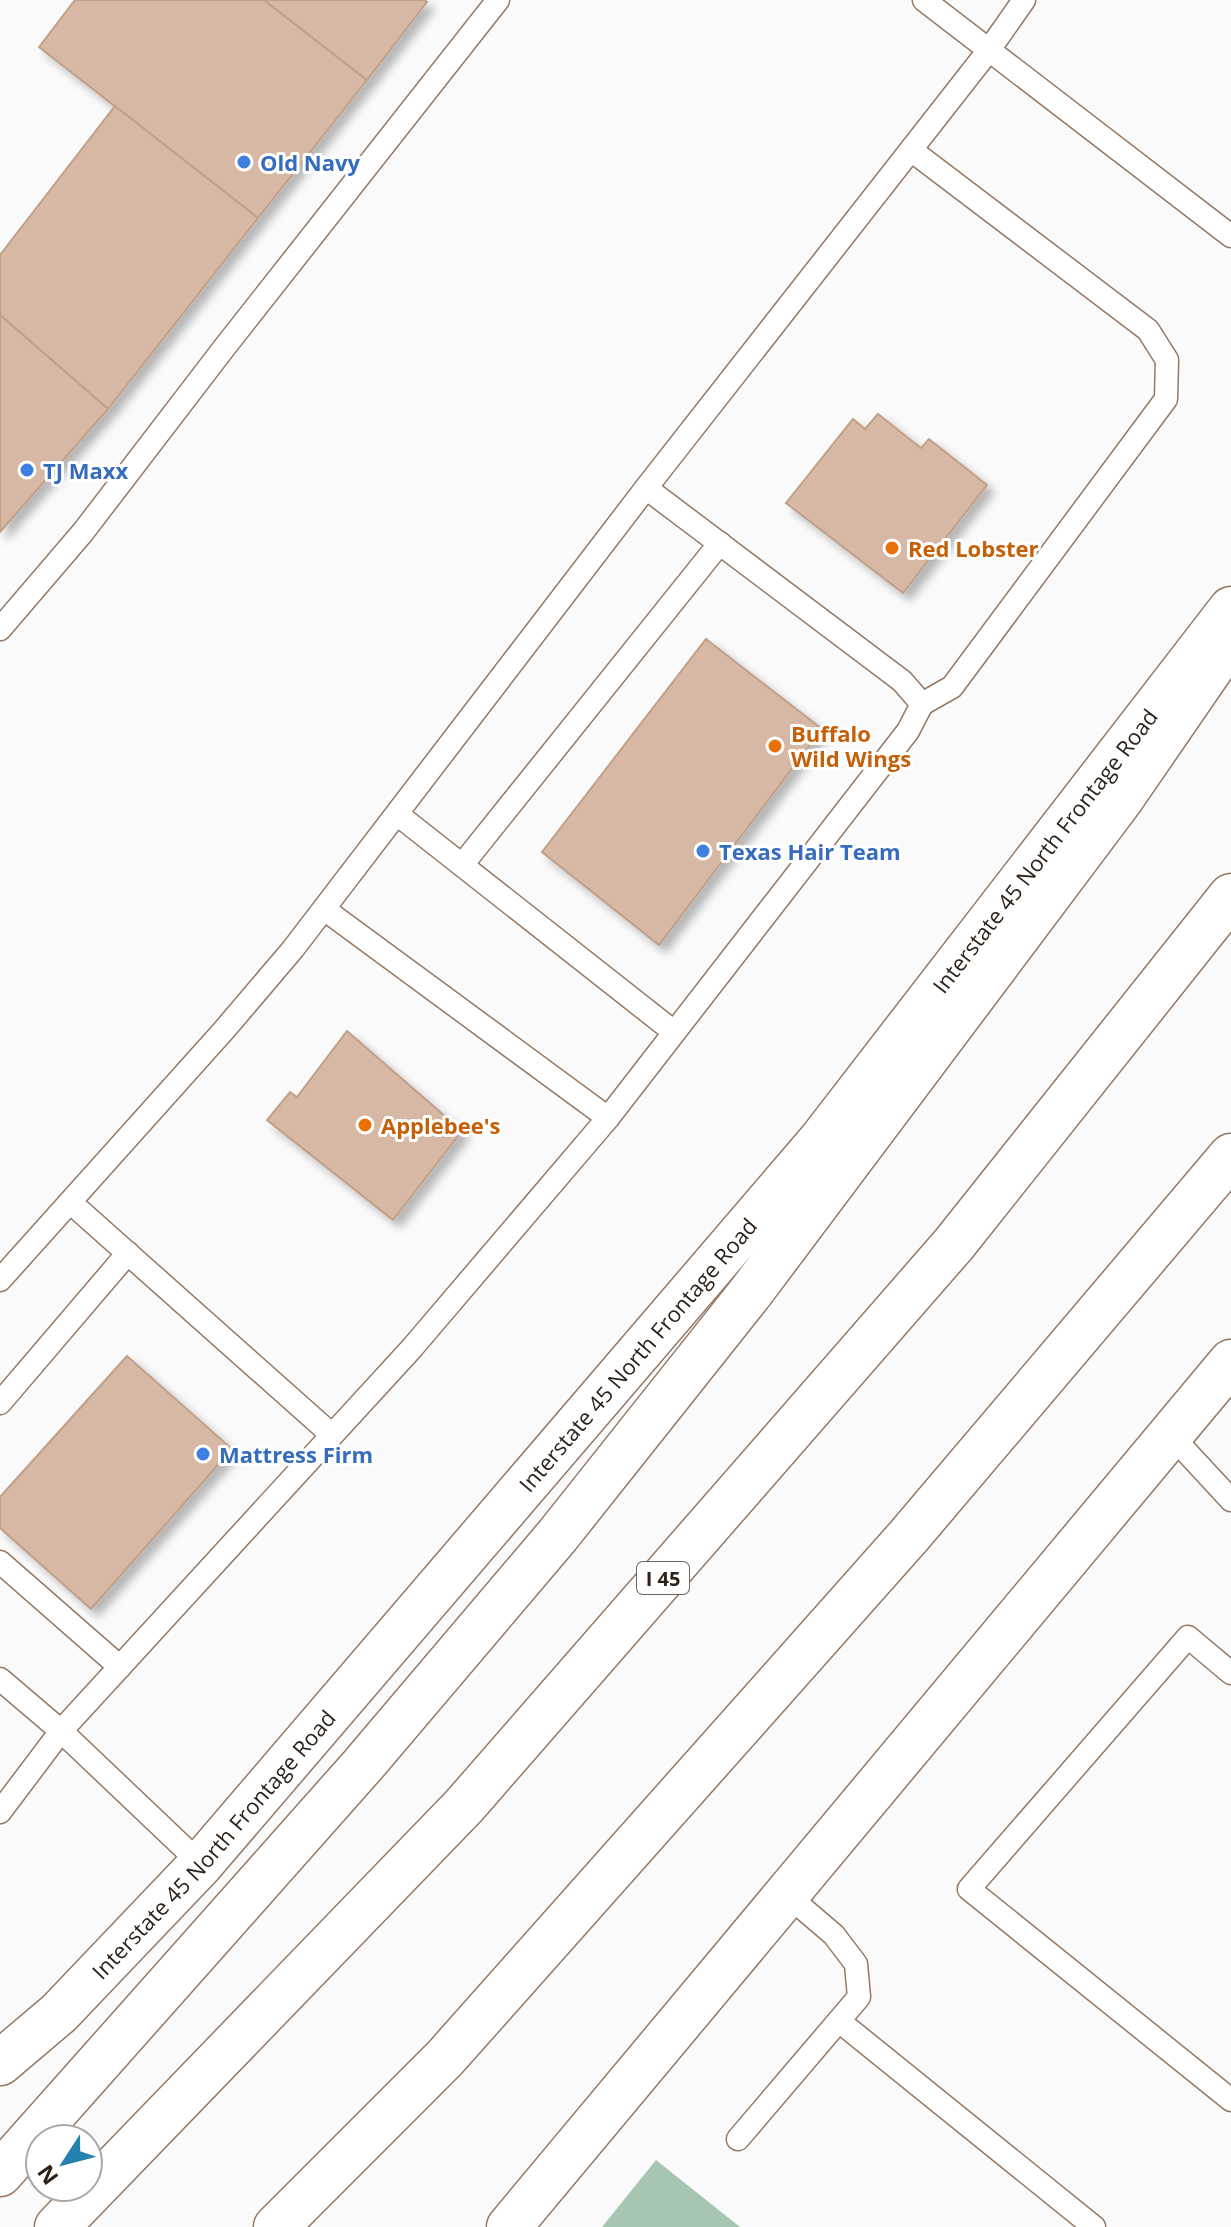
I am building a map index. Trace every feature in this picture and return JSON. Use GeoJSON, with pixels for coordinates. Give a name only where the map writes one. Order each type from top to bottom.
{"type":"FeatureCollection","features":[{"type":"Feature","properties":{"kind":"main road","name":"Interstate 45 North Frontage Road"},"geometry":{"type":"LineString","coordinates":[[0,2063],[59,2013],[201,1864],[821,1140],[1231,609]]}},
{"type":"Feature","properties":{"kind":"main road"},"geometry":{"type":"LineString","coordinates":[[0,2174],[363,1765],[558,1535],[770,1267],[1121,799],[1231,639]]}},
{"type":"Feature","properties":{"kind":"main road","name":"I 45"},"geometry":{"type":"LineString","coordinates":[[57,2227],[464,1806],[954,1244],[1231,896]]}},
{"type":"Feature","properties":{"kind":"main road"},"geometry":{"type":"LineString","coordinates":[[276,2227],[455,2046],[908,1537],[1231,1156]]}},
{"type":"Feature","properties":{"kind":"main road"},"geometry":{"type":"LineString","coordinates":[[509,2227],[1231,1362]]}},
{"type":"Feature","properties":{"kind":"lane"},"geometry":{"type":"LineString","coordinates":[[0,629],[83,532],[498,0]]}},
{"type":"Feature","properties":{"kind":"lane"},"geometry":{"type":"LineString","coordinates":[[924,0],[1231,236]]}},
{"type":"Feature","properties":{"kind":"lane"},"geometry":{"type":"LineString","coordinates":[[0,1280],[225,1029],[324,909],[646,488],[989,50],[1024,0]]}},
{"type":"Feature","properties":{"kind":"lane"},"geometry":{"type":"LineString","coordinates":[[0,1810],[61,1731],[412,1348],[608,1118],[908,731],[922,704],[952,687],[1166,399],[1167,360],[1148,330],[911,150]]}},
{"type":"Feature","properties":{"kind":"lane"},"geometry":{"type":"LineString","coordinates":[[646,488],[902,681],[922,704]]}},
{"type":"Feature","properties":{"kind":"lane"},"geometry":{"type":"LineString","coordinates":[[462,865],[720,543]]}},
{"type":"Feature","properties":{"kind":"lane"},"geometry":{"type":"LineString","coordinates":[[397,814],[674,1032]]}},
{"type":"Feature","properties":{"kind":"lane"},"geometry":{"type":"LineString","coordinates":[[324,909],[608,1118]]}},
{"type":"Feature","properties":{"kind":"lane"},"geometry":{"type":"LineString","coordinates":[[70,1202],[332,1435]]}},
{"type":"Feature","properties":{"kind":"lane"},"geometry":{"type":"LineString","coordinates":[[0,1403],[128,1253]]}},
{"type":"Feature","properties":{"kind":"lane"},"geometry":{"type":"LineString","coordinates":[[1169,1433],[1231,1500]]}},
{"type":"Feature","properties":{"kind":"lane"},"geometry":{"type":"LineString","coordinates":[[0,1562],[120,1667]]}},
{"type":"Feature","properties":{"kind":"lane"},"geometry":{"type":"LineString","coordinates":[[1231,1673],[1188,1637],[969,1889],[1231,2100]]}},
{"type":"Feature","properties":{"kind":"lane"},"geometry":{"type":"LineString","coordinates":[[0,1679],[61,1731],[201,1864]]}},
{"type":"Feature","properties":{"kind":"lane"},"geometry":{"type":"LineString","coordinates":[[738,2139],[859,1997],[856,1964],[834,1935],[786,1894]]}},
{"type":"Feature","properties":{"kind":"lane"},"geometry":{"type":"LineString","coordinates":[[839,2021],[1094,2227]]}},
{"type":"Feature","properties":{"kind":"green space"},"geometry":{"type":"Polygon","coordinates":[[[656,2160],[740,2227],[602,2227],[656,2160]]]}},
{"type":"Feature","properties":{"kind":"building","name":"Old Navy"},"geometry":{"type":"Polygon","coordinates":[[[75,0],[264,0],[367,80],[258,218],[39,47],[75,0]]]}},
{"type":"Feature","properties":{"kind":"building"},"geometry":{"type":"Polygon","coordinates":[[[264,0],[424,0],[427,2],[367,80],[264,0]]]}},
{"type":"Feature","properties":{"kind":"building"},"geometry":{"type":"Polygon","coordinates":[[[115,106],[258,218],[108,409],[0,315],[0,255],[115,106]]]}},
{"type":"Feature","properties":{"kind":"building","name":"TJ Maxx"},"geometry":{"type":"Polygon","coordinates":[[[0,315],[108,409],[0,532],[0,315]]]}},
{"type":"Feature","properties":{"kind":"building","name":"Red Lobster"},"geometry":{"type":"Polygon","coordinates":[[[878,414],[921,448],[929,439],[987,485],[903,593],[786,503],[853,419],[865,429],[878,414]]]}},
{"type":"Feature","properties":{"kind":"building"},"geometry":{"type":"Polygon","coordinates":[[[706,639],[822,729],[659,945],[542,852],[706,639]]]}},
{"type":"Feature","properties":{"kind":"building","name":"Applebee's"},"geometry":{"type":"Polygon","coordinates":[[[347,1031],[462,1131],[393,1220],[267,1120],[290,1092],[297,1097],[347,1031]]]}},
{"type":"Feature","properties":{"kind":"building"},"geometry":{"type":"Polygon","coordinates":[[[127,1356],[232,1449],[91,1609],[0,1528],[0,1497],[127,1356]]]}},
{"type":"Feature","properties":{"kind":"place","name":"Old Navy"},"geometry":{"type":"Point","coordinates":[244,162]}},
{"type":"Feature","properties":{"kind":"place","name":"TJ Maxx"},"geometry":{"type":"Point","coordinates":[27,470]}},
{"type":"Feature","properties":{"kind":"place","name":"Red Lobster"},"geometry":{"type":"Point","coordinates":[892,548]}},
{"type":"Feature","properties":{"kind":"place","name":"Buffalo Wild Wings"},"geometry":{"type":"Point","coordinates":[775,746]}},
{"type":"Feature","properties":{"kind":"place","name":"Texas Hair Team"},"geometry":{"type":"Point","coordinates":[703,851]}},
{"type":"Feature","properties":{"kind":"place","name":"Applebee's"},"geometry":{"type":"Point","coordinates":[365,1125]}},
{"type":"Feature","properties":{"kind":"place","name":"Mattress Firm"},"geometry":{"type":"Point","coordinates":[203,1454]}}]}
